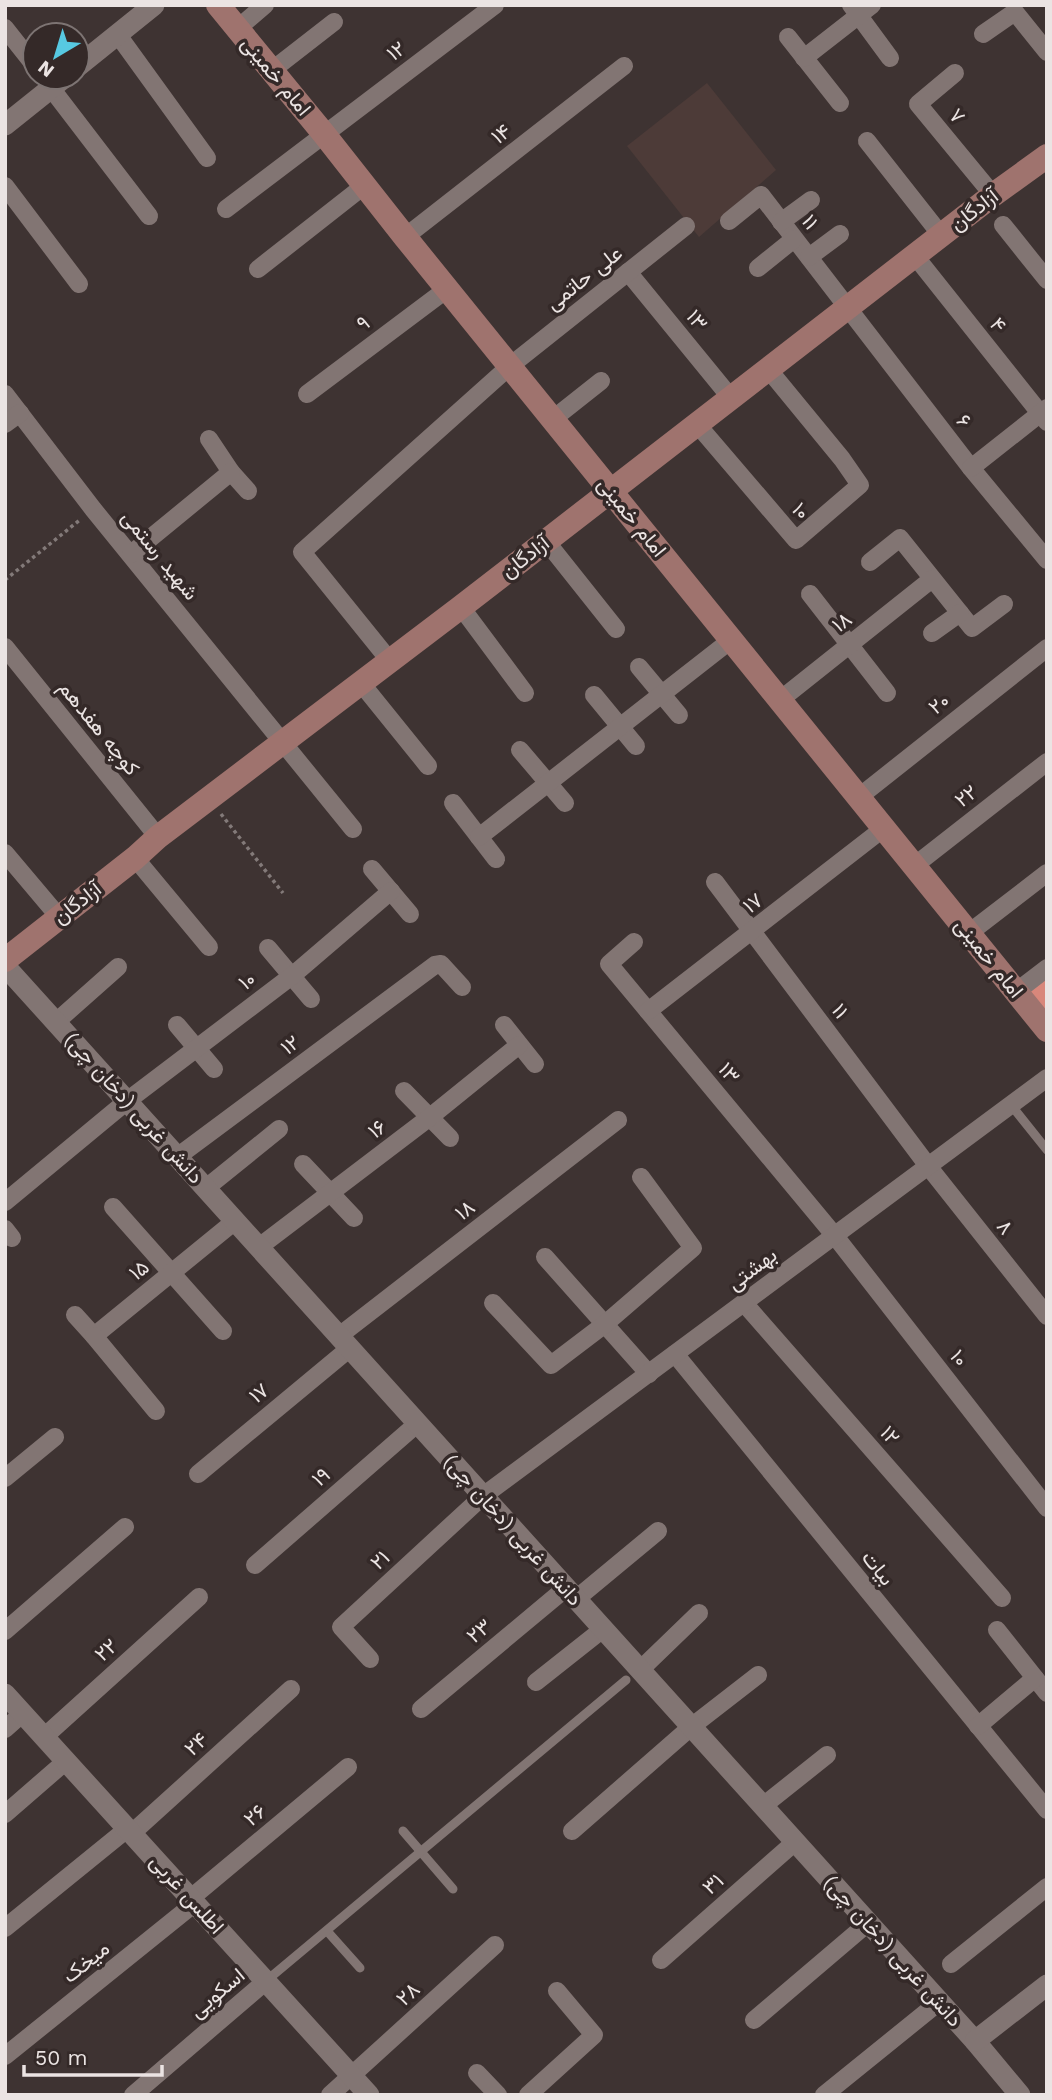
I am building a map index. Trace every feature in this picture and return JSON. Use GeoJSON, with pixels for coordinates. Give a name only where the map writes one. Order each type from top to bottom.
{"type":"FeatureCollection","features":[{"type":"Feature","properties":{"kind":"main road","name":"امام خمینی"},"geometry":{"type":"LineString","coordinates":[[218,5],[1047,1030]]}},
{"type":"Feature","properties":{"kind":"main road","name":"آزادگان"},"geometry":{"type":"LineString","coordinates":[[5,960],[158,837],[1047,156]]}},
{"type":"Feature","properties":{"kind":"street"},"geometry":{"type":"LineString","coordinates":[[91,56],[154,5]]}},
{"type":"Feature","properties":{"kind":"street"},"geometry":{"type":"LineString","coordinates":[[237,29],[265,5]]}},
{"type":"Feature","properties":{"kind":"street","name":"۱۲"},"geometry":{"type":"LineString","coordinates":[[226,209],[495,5]]}},
{"type":"Feature","properties":{"kind":"street"},"geometry":{"type":"LineString","coordinates":[[804,58],[861,9],[890,58]]}},
{"type":"Feature","properties":{"kind":"street"},"geometry":{"type":"LineString","coordinates":[[983,34],[1015,12],[1047,52]]}},
{"type":"Feature","properties":{"kind":"street"},"geometry":{"type":"LineString","coordinates":[[271,71],[334,22]]}},
{"type":"Feature","properties":{"kind":"street"},"geometry":{"type":"LineString","coordinates":[[5,29],[21,49]]}},
{"type":"Feature","properties":{"kind":"street"},"geometry":{"type":"LineString","coordinates":[[118,35],[207,158]]}},
{"type":"Feature","properties":{"kind":"street"},"geometry":{"type":"LineString","coordinates":[[788,37],[840,103]]}},
{"type":"Feature","properties":{"kind":"street","name":"۱۴"},"geometry":{"type":"LineString","coordinates":[[405,237],[624,66]]}},
{"type":"Feature","properties":{"kind":"street","name":"۷"},"geometry":{"type":"LineString","coordinates":[[955,73],[918,104],[993,195]]}},
{"type":"Feature","properties":{"kind":"street"},"geometry":{"type":"LineString","coordinates":[[5,125],[48,91]]}},
{"type":"Feature","properties":{"kind":"street"},"geometry":{"type":"LineString","coordinates":[[63,91],[149,216]]}},
{"type":"Feature","properties":{"kind":"street"},"geometry":{"type":"LineString","coordinates":[[867,141],[941,235]]}},
{"type":"Feature","properties":{"kind":"street"},"geometry":{"type":"LineString","coordinates":[[258,269],[365,185]]}},
{"type":"Feature","properties":{"kind":"street"},"geometry":{"type":"LineString","coordinates":[[5,186],[79,284]]}},
{"type":"Feature","properties":{"kind":"street","name":"۱۱"},"geometry":{"type":"LineString","coordinates":[[729,221],[761,195],[847,308]]}},
{"type":"Feature","properties":{"kind":"street"},"geometry":{"type":"LineString","coordinates":[[782,222],[811,200]]}},
{"type":"Feature","properties":{"kind":"street"},"geometry":{"type":"LineString","coordinates":[[1003,225],[1047,280]]}},
{"type":"Feature","properties":{"kind":"street","name":"علی حاتمی"},"geometry":{"type":"LineString","coordinates":[[390,661],[302,552],[510,366],[686,226]]}},
{"type":"Feature","properties":{"kind":"street"},"geometry":{"type":"LineString","coordinates":[[808,257],[840,234]]}},
{"type":"Feature","properties":{"kind":"street"},"geometry":{"type":"LineString","coordinates":[[758,268],[794,239]]}},
{"type":"Feature","properties":{"kind":"street","name":"۴"},"geometry":{"type":"LineString","coordinates":[[915,256],[1044,415]]}},
{"type":"Feature","properties":{"kind":"street","name":"۱۳"},"geometry":{"type":"LineString","coordinates":[[628,272],[731,397]]}},
{"type":"Feature","properties":{"kind":"street","name":"۹"},"geometry":{"type":"LineString","coordinates":[[307,394],[447,289]]}},
{"type":"Feature","properties":{"kind":"street","name":"۶"},"geometry":{"type":"LineString","coordinates":[[847,308],[971,468],[1047,560]]}},
{"type":"Feature","properties":{"kind":"street","name":"۱۰"},"geometry":{"type":"LineString","coordinates":[[696,423],[796,540],[860,485],[768,369]]}},
{"type":"Feature","properties":{"kind":"street"},"geometry":{"type":"LineString","coordinates":[[553,419],[601,381]]}},
{"type":"Feature","properties":{"kind":"street","name":"شهید رستمی"},"geometry":{"type":"LineString","coordinates":[[5,394],[13,419],[131,554],[353,829]]}},
{"type":"Feature","properties":{"kind":"street"},"geometry":{"type":"LineString","coordinates":[[971,468],[1044,415]]}},
{"type":"Feature","properties":{"kind":"street"},"geometry":{"type":"LineString","coordinates":[[209,439],[248,491]]}},
{"type":"Feature","properties":{"kind":"street"},"geometry":{"type":"LineString","coordinates":[[131,554],[232,472]]}},
{"type":"Feature","properties":{"kind":"street"},"geometry":{"type":"LineString","coordinates":[[870,562],[900,538],[972,628],[1004,604]]}},
{"type":"Feature","properties":{"kind":"street"},"geometry":{"type":"LineString","coordinates":[[546,541],[616,628]]}},
{"type":"Feature","properties":{"kind":"street","name":"۱۸"},"geometry":{"type":"LineString","coordinates":[[780,700],[932,579]]}},
{"type":"Feature","properties":{"kind":"street"},"geometry":{"type":"LineString","coordinates":[[810,594],[887,693]]}},
{"type":"Feature","properties":{"kind":"street"},"geometry":{"type":"LineString","coordinates":[[461,607],[525,693]]}},
{"type":"Feature","properties":{"kind":"street"},"geometry":{"type":"LineString","coordinates":[[932,633],[960,613]]}},
{"type":"Feature","properties":{"kind":"street"},"geometry":{"type":"LineString","coordinates":[[479,837],[731,640]]}},
{"type":"Feature","properties":{"kind":"street","name":"کوچه هفدهم"},"geometry":{"type":"LineString","coordinates":[[5,647],[158,837]]}},
{"type":"Feature","properties":{"kind":"street","name":"۲۰"},"geometry":{"type":"LineString","coordinates":[[859,797],[1047,648]]}},
{"type":"Feature","properties":{"kind":"street"},"geometry":{"type":"LineString","coordinates":[[639,667],[679,715]]}},
{"type":"Feature","properties":{"kind":"street"},"geometry":{"type":"LineString","coordinates":[[361,683],[428,766]]}},
{"type":"Feature","properties":{"kind":"street"},"geometry":{"type":"LineString","coordinates":[[594,695],[636,746]]}},
{"type":"Feature","properties":{"kind":"street"},"geometry":{"type":"LineString","coordinates":[[520,750],[565,803]]}},
{"type":"Feature","properties":{"kind":"street","name":"۲۲"},"geometry":{"type":"LineString","coordinates":[[914,866],[1047,762]]}},
{"type":"Feature","properties":{"kind":"street"},"geometry":{"type":"LineString","coordinates":[[453,803],[496,859]]}},
{"type":"Feature","properties":{"kind":"street","name":"۱۷"},"geometry":{"type":"LineString","coordinates":[[648,1011],[884,828]]}},
{"type":"Feature","properties":{"kind":"street"},"geometry":{"type":"LineString","coordinates":[[5,853],[59,917]]}},
{"type":"Feature","properties":{"kind":"street"},"geometry":{"type":"LineString","coordinates":[[135,858],[209,947]]}},
{"type":"Feature","properties":{"kind":"street"},"geometry":{"type":"LineString","coordinates":[[372,869],[410,914]]}},
{"type":"Feature","properties":{"kind":"street"},"geometry":{"type":"LineString","coordinates":[[969,933],[1047,873]]}},
{"type":"Feature","properties":{"kind":"street","name":"۱۱"},"geometry":{"type":"LineString","coordinates":[[716,882],[928,1166]]}},
{"type":"Feature","properties":{"kind":"street","name":"۱۰"},"geometry":{"type":"LineString","coordinates":[[5,1202],[127,1101],[293,975],[391,891]]}},
{"type":"Feature","properties":{"kind":"street","name":"۱۳"},"geometry":{"type":"LineString","coordinates":[[634,943],[609,964],[835,1236]]}},
{"type":"Feature","properties":{"kind":"street"},"geometry":{"type":"LineString","coordinates":[[268,948],[311,999]]}},
{"type":"Feature","properties":{"kind":"street","name":"۱۲"},"geometry":{"type":"LineString","coordinates":[[177,1157],[430,969],[440,964],[463,987]]}},
{"type":"Feature","properties":{"kind":"street","name":"دانش غربی (دخان چی)"},"geometry":{"type":"LineString","coordinates":[[5,966],[603,1629],[633,1675],[691,1727],[975,2041],[1014,2093]]}},
{"type":"Feature","properties":{"kind":"street"},"geometry":{"type":"LineString","coordinates":[[56,1022],[118,967]]}},
{"type":"Feature","properties":{"kind":"street"},"geometry":{"type":"LineString","coordinates":[[1016,992],[1047,968]]}},
{"type":"Feature","properties":{"kind":"street"},"geometry":{"type":"LineString","coordinates":[[504,1025],[535,1064]]}},
{"type":"Feature","properties":{"kind":"street"},"geometry":{"type":"LineString","coordinates":[[177,1026],[214,1069]]}},
{"type":"Feature","properties":{"kind":"street","name":"۱۶"},"geometry":{"type":"LineString","coordinates":[[259,1247],[430,1117],[519,1045]]}},
{"type":"Feature","properties":{"kind":"street","name":"بهشتی"},"geometry":{"type":"LineString","coordinates":[[484,1496],[1047,1078]]}},
{"type":"Feature","properties":{"kind":"street"},"geometry":{"type":"LineString","coordinates":[[404,1091],[450,1138]]}},
{"type":"Feature","properties":{"kind":"street","name":"۱۸"},"geometry":{"type":"LineString","coordinates":[[344,1342],[618,1119]]}},
{"type":"Feature","properties":{"kind":"street"},"geometry":{"type":"LineString","coordinates":[[206,1188],[279,1129]]}},
{"type":"Feature","properties":{"kind":"street"},"geometry":{"type":"LineString","coordinates":[[303,1164],[354,1218]]}},
{"type":"Feature","properties":{"kind":"street","name":"۸"},"geometry":{"type":"LineString","coordinates":[[928,1166],[1047,1316]]}},
{"type":"Feature","properties":{"kind":"street"},"geometry":{"type":"LineString","coordinates":[[493,1303],[551,1365],[605,1324],[693,1248],[641,1177]]}},
{"type":"Feature","properties":{"kind":"street"},"geometry":{"type":"LineString","coordinates":[[113,1207],[223,1331]]}},
{"type":"Feature","properties":{"kind":"street","name":"۱۵"},"geometry":{"type":"LineString","coordinates":[[94,1336],[235,1221]]}},
{"type":"Feature","properties":{"kind":"street","name":"۱۰"},"geometry":{"type":"LineString","coordinates":[[835,1236],[1047,1508]]}},
{"type":"Feature","properties":{"kind":"street"},"geometry":{"type":"LineString","coordinates":[[545,1256],[649,1374]]}},
{"type":"Feature","properties":{"kind":"street","name":"۱۲"},"geometry":{"type":"LineString","coordinates":[[744,1303],[1002,1598]]}},
{"type":"Feature","properties":{"kind":"street"},"geometry":{"type":"LineString","coordinates":[[75,1315],[156,1411]]}},
{"type":"Feature","properties":{"kind":"street","name":"۱۷"},"geometry":{"type":"LineString","coordinates":[[198,1474],[344,1342]]}},
{"type":"Feature","properties":{"kind":"street","name":"بیات"},"geometry":{"type":"LineString","coordinates":[[675,1354],[1047,1810]]}},
{"type":"Feature","properties":{"kind":"street","name":"۱۹"},"geometry":{"type":"LineString","coordinates":[[255,1565],[418,1423]]}},
{"type":"Feature","properties":{"kind":"street"},"geometry":{"type":"LineString","coordinates":[[5,1478],[55,1437]]}},
{"type":"Feature","properties":{"kind":"street","name":"۲۱"},"geometry":{"type":"LineString","coordinates":[[370,1659],[341,1627],[484,1496]]}},
{"type":"Feature","properties":{"kind":"street"},"geometry":{"type":"LineString","coordinates":[[5,1631],[125,1527]]}},
{"type":"Feature","properties":{"kind":"street","name":"۲۳"},"geometry":{"type":"LineString","coordinates":[[421,1709],[571,1593],[658,1531]]}},
{"type":"Feature","properties":{"kind":"street","name":"۲۲"},"geometry":{"type":"LineString","coordinates":[[44,1737],[199,1597]]}},
{"type":"Feature","properties":{"kind":"street"},"geometry":{"type":"LineString","coordinates":[[633,1675],[699,1614]]}},
{"type":"Feature","properties":{"kind":"street"},"geometry":{"type":"LineString","coordinates":[[536,1682],[603,1629]]}},
{"type":"Feature","properties":{"kind":"street"},"geometry":{"type":"LineString","coordinates":[[997,1630],[1047,1693]]}},
{"type":"Feature","properties":{"kind":"street"},"geometry":{"type":"LineString","coordinates":[[572,1831],[691,1727],[758,1675]]}},
{"type":"Feature","properties":{"kind":"street"},"geometry":{"type":"LineString","coordinates":[[978,1726],[1035,1678]]}},
{"type":"Feature","properties":{"kind":"street","name":"۲۴"},"geometry":{"type":"LineString","coordinates":[[5,1928],[129,1831],[290,1689]]}},
{"type":"Feature","properties":{"kind":"street","name":"اطلس غربی"},"geometry":{"type":"LineString","coordinates":[[5,1694],[369,2095]]}},
{"type":"Feature","properties":{"kind":"street"},"geometry":{"type":"LineString","coordinates":[[5,1729],[23,1713]]}},
{"type":"Feature","properties":{"kind":"street"},"geometry":{"type":"LineString","coordinates":[[763,1806],[827,1755]]}},
{"type":"Feature","properties":{"kind":"street"},"geometry":{"type":"LineString","coordinates":[[5,1814],[66,1761]]}},
{"type":"Feature","properties":{"kind":"street","name":"۲۶"},"geometry":{"type":"LineString","coordinates":[[193,1901],[348,1767]]}},
{"type":"Feature","properties":{"kind":"street","name":"۳۱"},"geometry":{"type":"LineString","coordinates":[[661,1960],[795,1842]]}},
{"type":"Feature","properties":{"kind":"street"},"geometry":{"type":"LineString","coordinates":[[951,1964],[1047,1887]]}},
{"type":"Feature","properties":{"kind":"street","name":"میخک"},"geometry":{"type":"LineString","coordinates":[[5,2056],[193,1901]]}},
{"type":"Feature","properties":{"kind":"street"},"geometry":{"type":"LineString","coordinates":[[754,2020],[868,1923]]}},
{"type":"Feature","properties":{"kind":"street","name":"۲۸"},"geometry":{"type":"LineString","coordinates":[[330,2095],[495,1945]]}},
{"type":"Feature","properties":{"kind":"street","name":"اسکویی"},"geometry":{"type":"LineString","coordinates":[[133,2095],[266,1981]]}},
{"type":"Feature","properties":{"kind":"street"},"geometry":{"type":"LineString","coordinates":[[975,2041],[1047,1985]]}},
{"type":"Feature","properties":{"kind":"street"},"geometry":{"type":"LineString","coordinates":[[528,2095],[594,2035],[557,1991]]}},
{"type":"Feature","properties":{"kind":"street"},"geometry":{"type":"LineString","coordinates":[[824,2095],[939,2002]]}},
{"type":"Feature","properties":{"kind":"street"},"geometry":{"type":"LineString","coordinates":[[477,2073],[498,2095]]}},
{"type":"Feature","properties":{"kind":"lane"},"geometry":{"type":"LineString","coordinates":[[1011,1105],[1047,1150]]}},
{"type":"Feature","properties":{"kind":"lane"},"geometry":{"type":"LineString","coordinates":[[266,1981],[633,1675]]}},
{"type":"Feature","properties":{"kind":"lane"},"geometry":{"type":"LineString","coordinates":[[403,1831],[453,1889]]}},
{"type":"Feature","properties":{"kind":"lane"},"geometry":{"type":"LineString","coordinates":[[327,1931],[360,1968]]}},
{"type":"Feature","properties":{"kind":"path"},"geometry":{"type":"LineString","coordinates":[[5,580],[93,509]]}},
{"type":"Feature","properties":{"kind":"path"},"geometry":{"type":"LineString","coordinates":[[209,799],[282,893]]}},
{"type":"Feature","properties":{"kind":"shaded area"},"geometry":{"type":"Polygon","coordinates":[[[707,83],[776,170],[699,237],[627,146],[707,83]]]}},
{"type":"Feature","properties":{"kind":"building"},"geometry":{"type":"Polygon","coordinates":[[[1047,976],[1047,1017],[1027,992],[1047,976]]]}}]}
